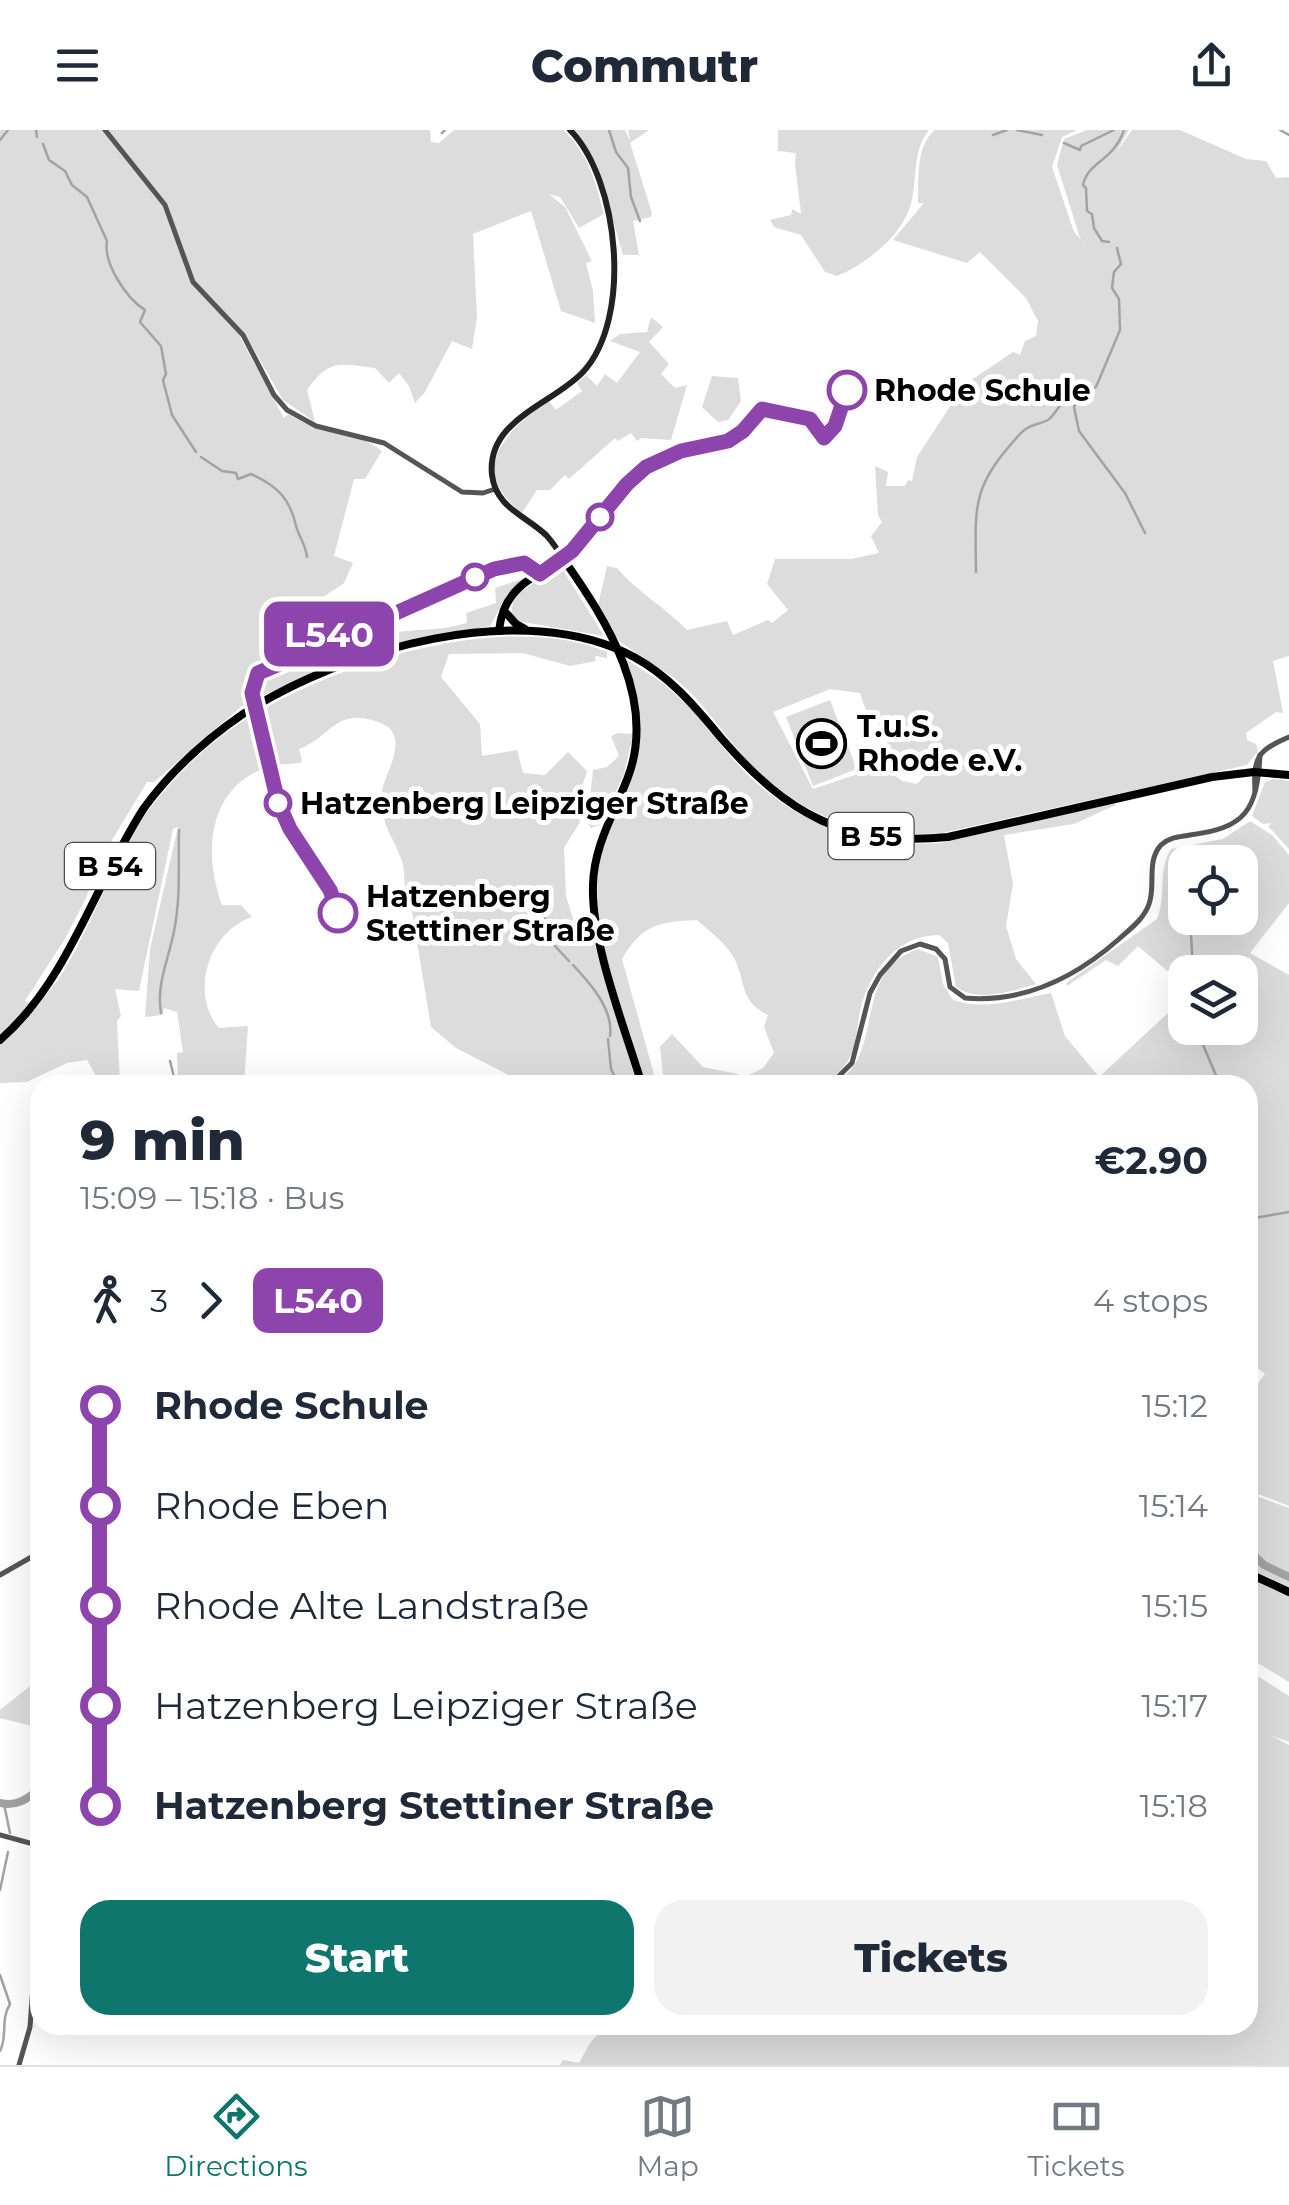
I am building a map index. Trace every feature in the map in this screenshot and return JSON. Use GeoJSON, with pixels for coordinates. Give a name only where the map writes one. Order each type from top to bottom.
{"type":"FeatureCollection","features":[{"type":"Feature","properties":{"kind":"main road"},"geometry":{"type":"LineString","coordinates":[[570,130],[594,167],[611,224],[615,259],[606,326],[584,372],[525,414],[500,440],[492,467],[495,489],[511,510],[547,536],[596,609],[619,651],[636,708],[628,777],[599,848],[593,896],[598,932],[639,1075]]}},
{"type":"Feature","properties":{"kind":"main road"},"geometry":{"type":"LineString","coordinates":[[502,631],[501,613],[508,598],[564,560]]}},
{"type":"Feature","properties":{"kind":"main road"},"geometry":{"type":"LineString","coordinates":[[502,631],[508,598]]}},
{"type":"Feature","properties":{"kind":"main road"},"geometry":{"type":"LineString","coordinates":[[506,613],[529,631]]}},
{"type":"Feature","properties":{"kind":"main road","name":"B 55"},"geometry":{"type":"LineString","coordinates":[[502,631],[593,640],[631,655],[686,696],[749,770],[780,798],[819,820],[863,834],[913,840],[948,837],[1171,785],[1234,774],[1289,774]]}},
{"type":"Feature","properties":{"kind":"main road","name":"B 54"},"geometry":{"type":"LineString","coordinates":[[0,1040],[35,1002],[63,958],[144,808],[196,750],[246,713],[341,667],[418,644],[502,631]]}},
{"type":"Feature","properties":{"kind":"main road"},"geometry":{"type":"LineString","coordinates":[[1258,1578],[1289,1592]]}},
{"type":"Feature","properties":{"kind":"street"},"geometry":{"type":"LineString","coordinates":[[106,130],[165,206],[193,282],[243,335],[274,395],[287,410],[316,426],[384,443],[462,492],[495,489]]}},
{"type":"Feature","properties":{"kind":"street"},"geometry":{"type":"LineString","coordinates":[[841,1075],[856,1054],[867,1002],[876,982],[905,949],[920,944],[940,951],[946,959],[950,987],[965,998],[1015,995],[1062,978],[1116,942],[1145,914],[1151,899],[1154,860],[1162,844],[1230,827],[1248,810],[1255,794],[1254,763],[1266,747],[1289,737]]}},
{"type":"Feature","properties":{"kind":"street"},"geometry":{"type":"LineString","coordinates":[[1260,755],[1275,773]]}},
{"type":"Feature","properties":{"kind":"street"},"geometry":{"type":"LineString","coordinates":[[1234,774],[1248,781],[1255,794]]}},
{"type":"Feature","properties":{"kind":"street"},"geometry":{"type":"LineString","coordinates":[[0,1575],[30,1561]]}},
{"type":"Feature","properties":{"kind":"street"},"geometry":{"type":"LineString","coordinates":[[0,1835],[30,1843]]}},
{"type":"Feature","properties":{"kind":"street"},"geometry":{"type":"LineString","coordinates":[[18,2065],[30,2027]]}},
{"type":"Feature","properties":{"kind":"shaded area"},"geometry":{"type":"Polygon","coordinates":[[[0,130],[430,130],[431,142],[439,143],[454,130],[563,130],[585,158],[604,214],[579,228],[560,197],[549,194],[565,207],[592,261],[586,263],[595,323],[561,311],[531,211],[473,234],[477,317],[472,349],[452,341],[415,403],[399,373],[389,383],[375,368],[336,365],[322,372],[307,390],[315,422],[283,400],[245,334],[240,337],[284,418],[288,414],[360,439],[382,451],[365,479],[354,479],[334,556],[353,563],[344,583],[310,606],[277,665],[280,673],[367,639],[467,623],[466,613],[496,603],[495,588],[528,577],[509,592],[490,626],[380,647],[266,694],[242,706],[154,782],[147,782],[100,860],[66,937],[25,1001],[37,1007],[61,975],[133,833],[151,807],[201,753],[238,724],[338,674],[395,655],[453,642],[509,637],[561,639],[607,652],[607,658],[595,656],[596,661],[570,666],[523,653],[449,654],[441,677],[480,724],[482,756],[517,750],[523,773],[545,775],[568,752],[587,771],[577,802],[580,822],[564,848],[566,896],[578,935],[591,931],[634,1075],[509,1075],[456,1048],[431,1027],[410,899],[414,893],[405,892],[403,865],[382,812],[382,788],[394,756],[395,737],[383,724],[355,718],[336,724],[299,749],[300,763],[273,766],[248,776],[233,789],[215,824],[213,865],[222,905],[241,905],[252,917],[224,935],[215,949],[208,965],[205,998],[219,1028],[248,1026],[245,1075],[178,1075],[177,1053],[183,1052],[177,1012],[164,1008],[163,1015],[145,1017],[150,949],[178,827],[173,829],[139,991],[115,989],[121,1016],[117,1021],[120,1075],[95,1075],[87,1060],[30,1075],[27,1082],[0,1083],[0,130]]]}},
{"type":"Feature","properties":{"kind":"shaded area"},"geometry":{"type":"Polygon","coordinates":[[[574,130],[625,130],[630,141],[628,130],[649,130],[630,143],[652,213],[651,217],[633,221],[639,255],[623,255],[597,165],[574,130]]]}},
{"type":"Feature","properties":{"kind":"shaded area"},"geometry":{"type":"Polygon","coordinates":[[[778,130],[929,130],[920,146],[912,199],[902,224],[884,246],[861,264],[837,276],[825,272],[801,235],[774,227],[770,220],[791,215],[792,209],[801,214],[796,153],[778,151],[778,130]]]}},
{"type":"Feature","properties":{"kind":"shaded area"},"geometry":{"type":"Polygon","coordinates":[[[935,130],[1077,130],[1062,137],[1052,167],[1074,232],[1085,244],[1057,165],[1064,139],[1087,130],[1129,130],[1115,154],[1132,130],[1180,130],[1246,159],[1266,161],[1276,178],[1289,177],[1289,656],[1273,661],[1283,713],[1276,712],[1246,733],[1247,740],[1256,744],[1258,751],[1247,765],[942,833],[865,829],[818,813],[775,786],[746,759],[690,692],[618,640],[598,605],[607,566],[617,568],[687,630],[727,621],[733,635],[768,620],[772,623],[788,610],[767,584],[775,559],[851,559],[879,553],[871,536],[882,522],[878,515],[875,466],[888,472],[886,486],[905,486],[908,480],[912,481],[917,457],[964,385],[1013,352],[1020,355],[1025,341],[1036,336],[1038,321],[1026,298],[980,252],[967,263],[893,240],[924,203],[918,203],[919,174],[921,154],[935,130]],[[830,689],[773,712],[813,789],[864,772],[877,776],[885,768],[902,781],[917,784],[929,771],[899,754],[913,767],[907,775],[889,761],[896,752],[885,745],[890,738],[865,708],[860,693],[830,689]]]}},
{"type":"Feature","properties":{"kind":"shaded area"},"geometry":{"type":"Polygon","coordinates":[[[651,317],[663,327],[649,342],[669,364],[661,374],[675,388],[687,385],[671,440],[637,441],[631,433],[618,441],[615,438],[569,479],[565,475],[550,490],[537,490],[522,513],[505,497],[497,481],[498,452],[507,438],[548,400],[556,410],[582,391],[577,383],[586,375],[597,386],[605,374],[617,383],[640,352],[610,341],[620,334],[647,332],[651,317]]]}},
{"type":"Feature","properties":{"kind":"shaded area"},"geometry":{"type":"Polygon","coordinates":[[[712,376],[738,378],[741,401],[728,420],[718,422],[702,407],[712,376]]]}},
{"type":"Feature","properties":{"kind":"shaded area"},"geometry":{"type":"Polygon","coordinates":[[[563,570],[604,636],[517,621],[511,614],[514,596],[563,570]]]}},
{"type":"Feature","properties":{"kind":"shaded area"},"geometry":{"type":"Polygon","coordinates":[[[625,659],[681,699],[738,765],[790,808],[861,837],[887,842],[941,843],[1114,802],[1116,805],[1074,824],[1004,835],[1013,884],[1006,926],[1016,959],[1036,984],[996,994],[965,992],[956,987],[948,943],[939,935],[910,941],[887,958],[870,983],[854,1046],[838,1073],[749,1075],[763,1068],[774,1053],[764,1027],[768,1015],[748,998],[733,956],[697,920],[662,924],[637,938],[622,959],[654,1075],[642,1075],[611,977],[597,893],[601,855],[630,780],[636,749],[636,703],[625,659]]]}},
{"type":"Feature","properties":{"kind":"shaded area","name":"T.u.S. Rhode e.V."},"geometry":{"type":"Polygon","coordinates":[[[830,700],[857,769],[813,786],[786,717],[830,700]]]}},
{"type":"Feature","properties":{"kind":"shaded area"},"geometry":{"type":"Polygon","coordinates":[[[633,734],[624,774],[600,825],[591,828],[587,823],[593,770],[607,767],[619,756],[611,736],[633,734]]]}},
{"type":"Feature","properties":{"kind":"shaded area"},"geometry":{"type":"Polygon","coordinates":[[[1289,781],[1289,849],[1268,826],[1272,823],[1263,824],[1252,816],[1265,782],[1289,781]]]}},
{"type":"Feature","properties":{"kind":"shaded area"},"geometry":{"type":"Polygon","coordinates":[[[1250,821],[1272,835],[1289,855],[1289,903],[1250,953],[1254,955],[1168,955],[1168,972],[1138,946],[1118,966],[1106,960],[1067,986],[1066,983],[1157,919],[1167,858],[1168,935],[1258,935],[1258,845],[1192,845],[1223,839],[1250,821]]]}},
{"type":"Feature","properties":{"kind":"shaded area"},"geometry":{"type":"Polygon","coordinates":[[[918,949],[938,957],[943,984],[953,1000],[990,1004],[1051,993],[1065,1036],[1097,1075],[845,1075],[860,1054],[881,979],[902,957],[918,949]]]}},
{"type":"Feature","properties":{"kind":"shaded area"},"geometry":{"type":"Polygon","coordinates":[[[1258,958],[1289,975],[1289,1506],[1258,1494],[1258,1384],[1265,1374],[1258,1368],[1258,1075],[1101,1075],[1168,1013],[1168,1045],[1258,1045],[1258,958]]]}},
{"type":"Feature","properties":{"kind":"shaded area"},"geometry":{"type":"Polygon","coordinates":[[[672,1034],[703,1067],[738,1074],[663,1075],[660,1047],[672,1034]]]}},
{"type":"Feature","properties":{"kind":"shaded area"},"geometry":{"type":"Polygon","coordinates":[[[1258,1497],[1289,1508],[1289,1587],[1258,1573],[1258,1497]]]}},
{"type":"Feature","properties":{"kind":"shaded area"},"geometry":{"type":"Polygon","coordinates":[[[1258,1581],[1289,1595],[1289,1682],[1258,1663],[1258,1581]]]}},
{"type":"Feature","properties":{"kind":"shaded area"},"geometry":{"type":"Polygon","coordinates":[[[1258,1676],[1289,1696],[1289,1742],[1270,1735],[1289,1745],[1289,2065],[560,2065],[563,2060],[579,2063],[597,2035],[1258,2035],[1258,1676]]]}},
{"type":"Feature","properties":{"kind":"shaded area"},"geometry":{"type":"Polygon","coordinates":[[[30,1686],[30,1726],[0,1718],[0,1710],[30,1686]]]}},
{"type":"Feature","properties":{"kind":"waterway"},"geometry":{"type":"LineString","coordinates":[[0,140],[8,130]]}},
{"type":"Feature","properties":{"kind":"waterway"},"geometry":{"type":"LineString","coordinates":[[36,130],[37,137]]}},
{"type":"Feature","properties":{"kind":"waterway"},"geometry":{"type":"LineString","coordinates":[[442,133],[445,130]]}},
{"type":"Feature","properties":{"kind":"waterway"},"geometry":{"type":"LineString","coordinates":[[609,130],[616,152],[628,168],[631,197],[640,221]]}},
{"type":"Feature","properties":{"kind":"waterway"},"geometry":{"type":"LineString","coordinates":[[993,135],[1007,130]]}},
{"type":"Feature","properties":{"kind":"waterway"},"geometry":{"type":"LineString","coordinates":[[1017,130],[1042,135]]}},
{"type":"Feature","properties":{"kind":"waterway"},"geometry":{"type":"LineString","coordinates":[[1064,143],[1080,150],[1114,130]]}},
{"type":"Feature","properties":{"kind":"waterway"},"geometry":{"type":"LineString","coordinates":[[1109,242],[1102,241],[1094,228],[1083,185],[1090,171],[1114,149],[1124,130]]}},
{"type":"Feature","properties":{"kind":"waterway"},"geometry":{"type":"LineString","coordinates":[[1280,130],[1289,135]]}},
{"type":"Feature","properties":{"kind":"waterway"},"geometry":{"type":"LineString","coordinates":[[43,144],[49,160],[65,171],[72,185],[87,197],[107,241],[112,269],[124,289],[145,310],[140,322],[161,346],[166,374],[163,380],[172,415],[196,452]]}},
{"type":"Feature","properties":{"kind":"waterway"},"geometry":{"type":"LineString","coordinates":[[1072,400],[1096,387],[1120,330],[1119,299],[1112,288],[1114,272],[1121,264],[1117,248]]}},
{"type":"Feature","properties":{"kind":"waterway"},"geometry":{"type":"LineString","coordinates":[[1080,398],[1074,407],[1079,431],[1125,493],[1145,533]]}},
{"type":"Feature","properties":{"kind":"waterway"},"geometry":{"type":"LineString","coordinates":[[976,572],[977,512],[985,482],[1020,434],[1048,420],[1063,402]]}},
{"type":"Feature","properties":{"kind":"waterway"},"geometry":{"type":"LineString","coordinates":[[201,457],[222,471],[236,473],[238,479],[251,474],[275,488],[290,508],[307,557]]}},
{"type":"Feature","properties":{"kind":"waterway"},"geometry":{"type":"LineString","coordinates":[[161,1013],[162,981],[178,906],[179,830]]}},
{"type":"Feature","properties":{"kind":"waterway"},"geometry":{"type":"LineString","coordinates":[[545,918],[552,942]]}},
{"type":"Feature","properties":{"kind":"waterway"},"geometry":{"type":"LineString","coordinates":[[1191,935],[1192,955]]}},
{"type":"Feature","properties":{"kind":"waterway"},"geometry":{"type":"LineString","coordinates":[[554,945],[569,961]]}},
{"type":"Feature","properties":{"kind":"waterway"},"geometry":{"type":"LineString","coordinates":[[573,965],[605,1007],[610,1036]]}},
{"type":"Feature","properties":{"kind":"waterway"},"geometry":{"type":"LineString","coordinates":[[608,1039],[614,1075]]}},
{"type":"Feature","properties":{"kind":"waterway"},"geometry":{"type":"LineString","coordinates":[[1203,1045],[1216,1075]]}},
{"type":"Feature","properties":{"kind":"waterway"},"geometry":{"type":"LineString","coordinates":[[170,1061],[174,1075]]}},
{"type":"Feature","properties":{"kind":"waterway"},"geometry":{"type":"LineString","coordinates":[[1258,1217],[1289,1212]]}},
{"type":"Feature","properties":{"kind":"waterway"},"geometry":{"type":"LineString","coordinates":[[1258,1559],[1289,1577]]}},
{"type":"Feature","properties":{"kind":"waterway"},"geometry":{"type":"LineString","coordinates":[[0,1803],[11,1804],[30,1797]]}},
{"type":"Feature","properties":{"kind":"waterway"},"geometry":{"type":"LineString","coordinates":[[4,1804],[10,1833]]}},
{"type":"Feature","properties":{"kind":"waterway"},"geometry":{"type":"LineString","coordinates":[[0,1890],[8,1852]]}},
{"type":"Feature","properties":{"kind":"waterway"},"geometry":{"type":"LineString","coordinates":[[0,1975],[10,2004],[0,2051]]}},
{"type":"Feature","properties":{"kind":"bus line","name":"L540"},"geometry":{"type":"LineString","coordinates":[[338,913],[330,890],[290,829],[278,802],[252,693],[258,673],[282,663],[297,642],[367,626],[494,569],[524,563],[540,574],[564,560],[627,484],[646,467],[681,451],[728,441],[762,409],[810,419],[824,438],[835,426],[847,390]]}},
{"type":"Feature","properties":{"kind":"place","name":"Rhode Schule"},"geometry":{"type":"Point","coordinates":[847,390]}},
{"type":"Feature","properties":{"kind":"place","name":"T.u.S. Rhode e.V."},"geometry":{"type":"Point","coordinates":[822,743]}},
{"type":"Feature","properties":{"kind":"place","name":"Hatzenberg Leipziger Straße"},"geometry":{"type":"Point","coordinates":[278,803]}},
{"type":"Feature","properties":{"kind":"place","name":"Hatzenberg Stettiner Straße"},"geometry":{"type":"Point","coordinates":[338,913]}}]}
